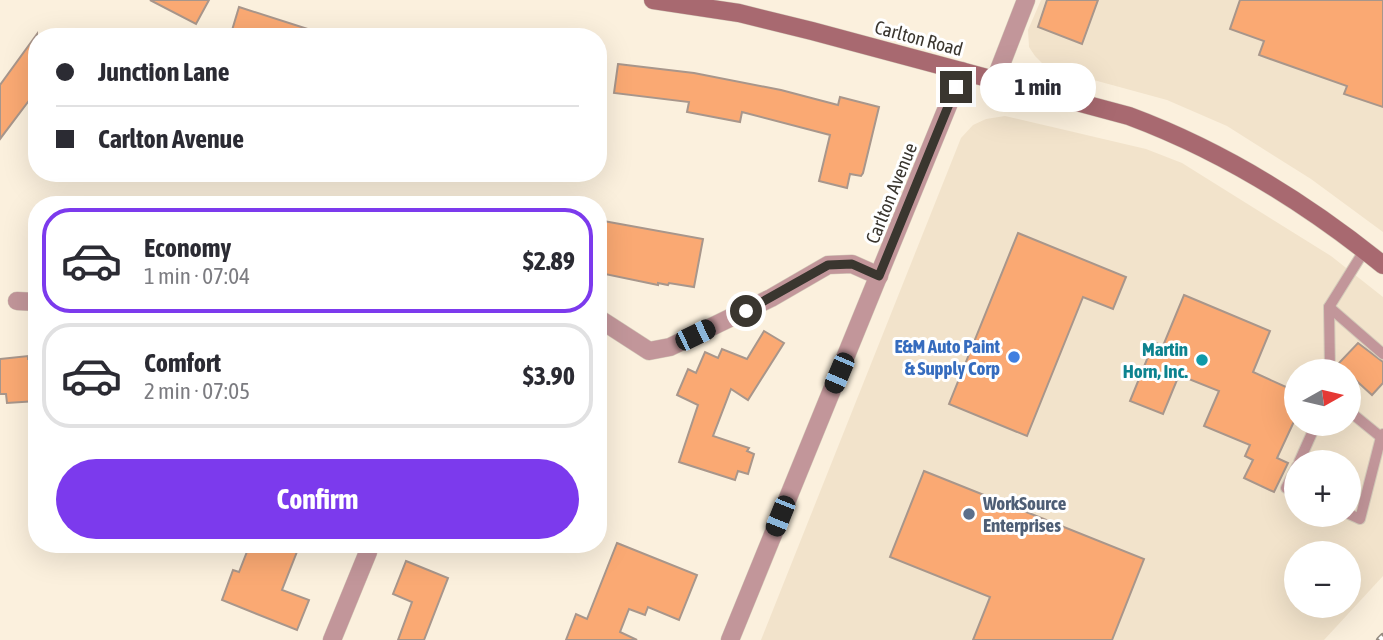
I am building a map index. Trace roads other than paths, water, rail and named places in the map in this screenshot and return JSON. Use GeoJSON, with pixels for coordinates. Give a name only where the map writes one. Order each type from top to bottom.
{"type":"FeatureCollection","features":[{"type":"Feature","properties":{"kind":"main road","name":"Carlton Road"},"geometry":{"type":"LineString","coordinates":[[653,0],[738,13],[1121,114],[1177,134],[1230,160],[1282,192],[1383,265]]}},
{"type":"Feature","properties":{"kind":"street"},"geometry":{"type":"LineString","coordinates":[[995,80],[1026,0]]}},
{"type":"Feature","properties":{"kind":"street","name":"Carlton Avenue"},"geometry":{"type":"LineString","coordinates":[[730,640],[962,71]]}},
{"type":"Feature","properties":{"kind":"street"},"geometry":{"type":"LineString","coordinates":[[607,324],[649,351],[670,347],[771,299],[828,265],[852,264],[879,276]]}},
{"type":"Feature","properties":{"kind":"street"},"geometry":{"type":"LineString","coordinates":[[17,301],[28,302]]}},
{"type":"Feature","properties":{"kind":"street"},"geometry":{"type":"LineString","coordinates":[[332,640],[368,553]]}},
{"type":"Feature","properties":{"kind":"lane"},"geometry":{"type":"LineString","coordinates":[[1330,359],[1329,307],[1364,251]]}},
{"type":"Feature","properties":{"kind":"lane"},"geometry":{"type":"LineString","coordinates":[[1329,307],[1383,354]]}},
{"type":"Feature","properties":{"kind":"lane"},"geometry":{"type":"LineString","coordinates":[[1361,515],[1382,436],[1362,421]]}},
{"type":"Feature","properties":{"kind":"railway"},"geometry":{"type":"LineString","coordinates":[[1380,640],[1383,637]]}},
{"type":"Feature","properties":{"kind":"place","name":"E&M Auto Paint & Supply Corp"},"geometry":{"type":"Point","coordinates":[1014,357]}},
{"type":"Feature","properties":{"kind":"place","name":"Martin Horn, Inc."},"geometry":{"type":"Point","coordinates":[1202,360]}},
{"type":"Feature","properties":{"kind":"place","name":"WorkSource Enterprises"},"geometry":{"type":"Point","coordinates":[969,514]}}]}
